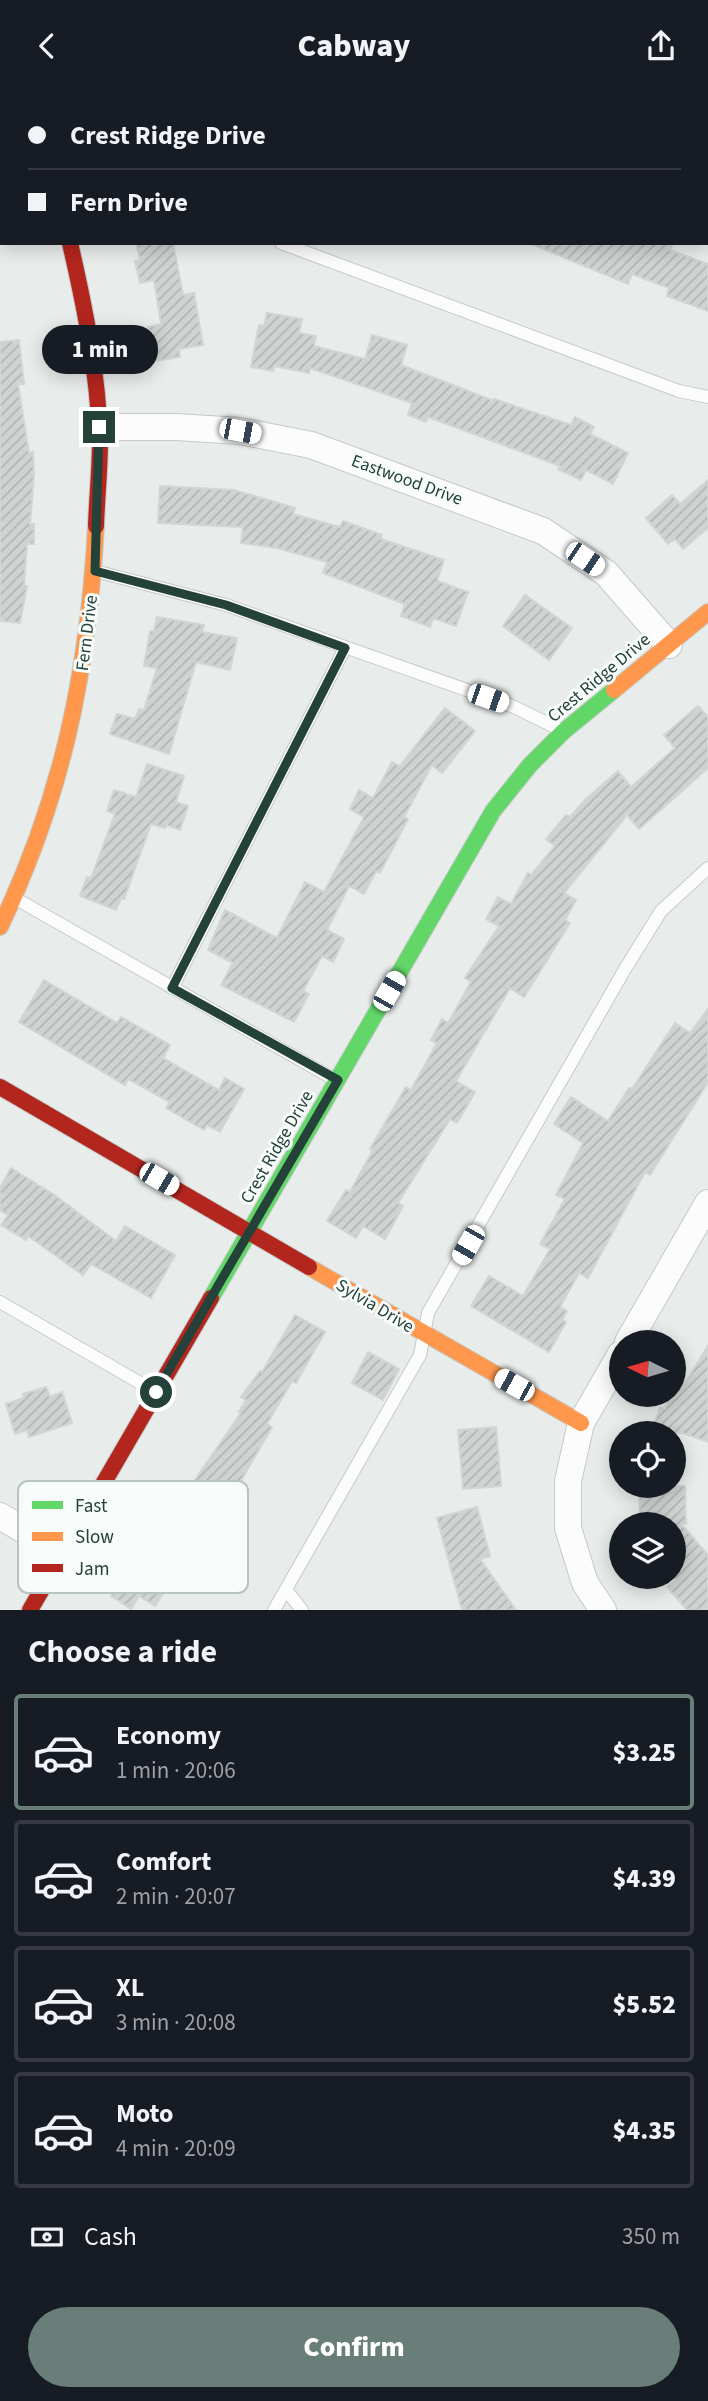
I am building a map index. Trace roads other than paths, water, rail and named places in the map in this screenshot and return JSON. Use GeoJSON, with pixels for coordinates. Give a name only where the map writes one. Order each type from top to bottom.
{"type":"FeatureCollection","features":[{"type":"Feature","properties":{"kind":"street","name":"Fern Drive"},"geometry":{"type":"LineString","coordinates":[[0,927],[26,875],[57,779],[82,673],[95,571],[99,427],[84,303],[70,245]]}},
{"type":"Feature","properties":{"kind":"street","name":"Eastwood Drive"},"geometry":{"type":"LineString","coordinates":[[99,427],[176,426],[240,431],[311,445],[543,531],[606,573],[668,645]]}},
{"type":"Feature","properties":{"kind":"street","name":"Crest Ridge Drive"},"geometry":{"type":"LineString","coordinates":[[105,1481],[493,811],[530,765],[564,731],[708,612]]}},
{"type":"Feature","properties":{"kind":"street","name":"Sylvia Drive"},"geometry":{"type":"LineString","coordinates":[[0,1087],[424,1335],[581,1423]]}},
{"type":"Feature","properties":{"kind":"street"},"geometry":{"type":"LineString","coordinates":[[635,1330],[704,1219]]}},
{"type":"Feature","properties":{"kind":"street"},"geometry":{"type":"LineString","coordinates":[[603,1610],[585,1583],[568,1528],[568,1481],[581,1423],[609,1375]]}},
{"type":"Feature","properties":{"kind":"street"},"geometry":{"type":"LineString","coordinates":[[0,1516],[18,1527]]}},
{"type":"Feature","properties":{"kind":"street","name":"Crest Ridge Drive"},"geometry":{"type":"LineString","coordinates":[[30,1610],[40,1593]]}},
{"type":"Feature","properties":{"kind":"lane"},"geometry":{"type":"LineString","coordinates":[[286,245],[679,391],[708,397]]}},
{"type":"Feature","properties":{"kind":"lane"},"geometry":{"type":"LineString","coordinates":[[95,571],[226,605],[512,706],[564,731]]}},
{"type":"Feature","properties":{"kind":"lane"},"geometry":{"type":"LineString","coordinates":[[172,988],[345,648]]}},
{"type":"Feature","properties":{"kind":"lane"},"geometry":{"type":"LineString","coordinates":[[274,1610],[420,1355],[428,1313],[625,969],[661,911],[708,868]]}},
{"type":"Feature","properties":{"kind":"lane"},"geometry":{"type":"LineString","coordinates":[[0,889],[338,1080]]}},
{"type":"Feature","properties":{"kind":"lane"},"geometry":{"type":"LineString","coordinates":[[0,1302],[156,1392]]}},
{"type":"Feature","properties":{"kind":"lane"},"geometry":{"type":"LineString","coordinates":[[286,1590],[302,1610]]}}]}
